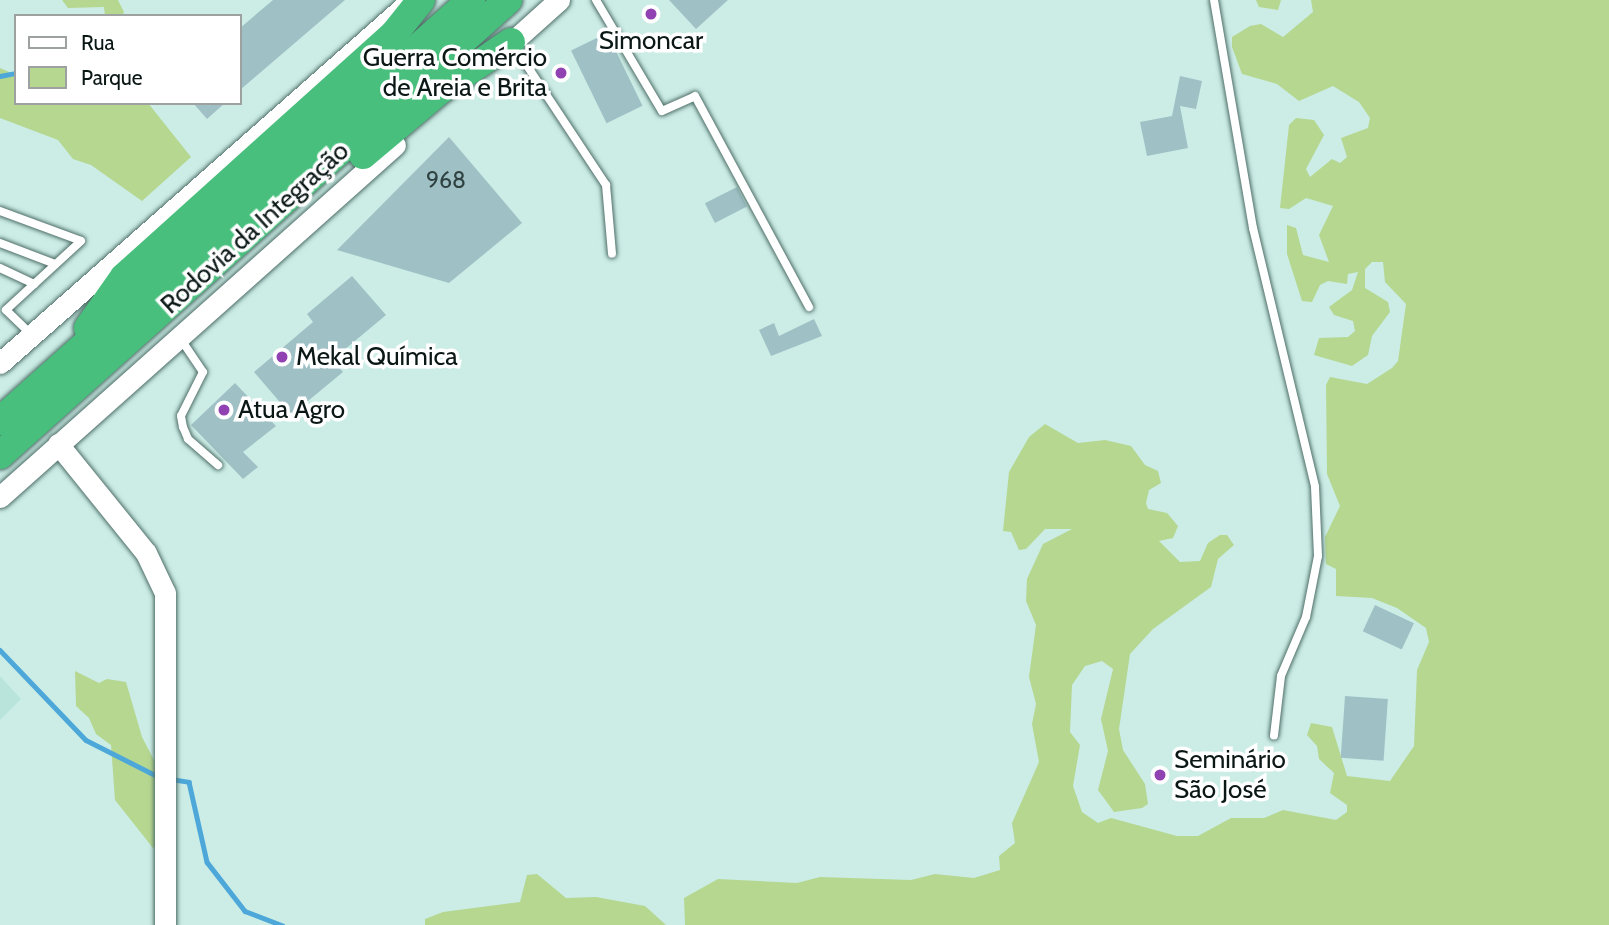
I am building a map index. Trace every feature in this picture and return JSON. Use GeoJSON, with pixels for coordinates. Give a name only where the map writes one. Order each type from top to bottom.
{"type":"FeatureCollection","features":[{"type":"Feature","properties":{"kind":"highway"},"geometry":{"type":"LineString","coordinates":[[71,374],[124,277],[394,34],[421,0]]}},
{"type":"Feature","properties":{"kind":"highway","name":"Rodovia da Integração"},"geometry":{"type":"LineString","coordinates":[[0,455],[71,374],[471,0]]}},
{"type":"Feature","properties":{"kind":"highway","name":"Rodovia da Integração"},"geometry":{"type":"LineString","coordinates":[[0,421],[71,374],[508,0]]}},
{"type":"Feature","properties":{"kind":"highway"},"geometry":{"type":"LineString","coordinates":[[71,374],[108,369],[439,91],[511,43]]}},
{"type":"Feature","properties":{"kind":"main road"},"geometry":{"type":"LineString","coordinates":[[0,363],[412,0]]}},
{"type":"Feature","properties":{"kind":"main road"},"geometry":{"type":"LineString","coordinates":[[0,497],[178,335],[559,0]]}},
{"type":"Feature","properties":{"kind":"main road"},"geometry":{"type":"LineString","coordinates":[[58,444],[146,553],[165,593],[165,925]]}},
{"type":"Feature","properties":{"kind":"lane"},"geometry":{"type":"LineString","coordinates":[[596,0],[662,111],[695,96],[809,307]]}},
{"type":"Feature","properties":{"kind":"lane"},"geometry":{"type":"LineString","coordinates":[[1214,0],[1253,228],[1315,487],[1318,556],[1306,617],[1278,688],[1274,736]]}},
{"type":"Feature","properties":{"kind":"lane"},"geometry":{"type":"LineString","coordinates":[[511,43],[606,185],[612,254]]}},
{"type":"Feature","properties":{"kind":"lane"},"geometry":{"type":"LineString","coordinates":[[0,211],[81,241],[6,310],[31,334]]}},
{"type":"Feature","properties":{"kind":"lane"},"geometry":{"type":"LineString","coordinates":[[0,243],[55,264]]}},
{"type":"Feature","properties":{"kind":"lane"},"geometry":{"type":"LineString","coordinates":[[0,268],[34,284]]}},
{"type":"Feature","properties":{"kind":"lane"},"geometry":{"type":"LineString","coordinates":[[178,335],[203,372],[181,416],[183,427],[188,439],[218,465]]}},
{"type":"Feature","properties":{"kind":"shaded area"},"geometry":{"type":"Polygon","coordinates":[[[0,676],[21,699],[0,720],[0,676]]]}},
{"type":"Feature","properties":{"kind":"green space"},"geometry":{"type":"Polygon","coordinates":[[[62,0],[118,0],[124,12],[105,14],[104,7],[68,8],[62,0]]]}},
{"type":"Feature","properties":{"kind":"green space"},"geometry":{"type":"Polygon","coordinates":[[[1256,0],[1281,0],[1278,10],[1259,7],[1256,0]]]}},
{"type":"Feature","properties":{"kind":"green space"},"geometry":{"type":"Polygon","coordinates":[[[1311,0],[1609,0],[1609,925],[685,925],[684,898],[718,879],[797,883],[820,877],[911,880],[935,874],[974,878],[1000,870],[999,856],[1015,843],[1012,823],[1039,762],[1032,724],[1036,704],[1029,677],[1036,625],[1026,601],[1027,579],[1043,544],[1072,529],[1045,529],[1026,549],[1019,550],[1011,532],[1003,531],[1009,472],[1029,437],[1045,424],[1078,443],[1105,440],[1131,446],[1145,465],[1158,471],[1161,483],[1149,490],[1146,503],[1148,509],[1167,513],[1178,526],[1173,538],[1159,541],[1180,562],[1200,561],[1208,543],[1220,535],[1227,535],[1234,545],[1218,559],[1211,587],[1153,629],[1130,654],[1119,729],[1123,750],[1145,784],[1148,804],[1142,808],[1114,812],[1098,790],[1108,751],[1101,719],[1113,669],[1102,661],[1085,666],[1072,685],[1070,732],[1080,745],[1073,786],[1082,812],[1098,823],[1111,818],[1177,836],[1198,836],[1231,818],[1264,818],[1283,810],[1336,820],[1347,812],[1347,805],[1330,793],[1334,773],[1319,759],[1317,746],[1307,735],[1311,723],[1332,727],[1347,776],[1390,781],[1414,746],[1417,670],[1429,642],[1426,628],[1397,608],[1372,598],[1336,596],[1336,569],[1326,564],[1325,537],[1340,506],[1327,474],[1326,385],[1330,377],[1367,384],[1392,368],[1398,361],[1406,304],[1385,282],[1383,262],[1372,262],[1365,269],[1365,288],[1388,302],[1390,312],[1372,336],[1368,355],[1352,366],[1314,355],[1319,338],[1348,337],[1355,331],[1353,321],[1334,315],[1329,307],[1352,290],[1358,272],[1348,274],[1347,284],[1328,281],[1320,285],[1312,302],[1302,301],[1287,254],[1287,225],[1296,228],[1303,255],[1329,262],[1319,235],[1333,206],[1306,198],[1289,209],[1280,208],[1289,125],[1296,118],[1314,120],[1324,135],[1306,169],[1310,177],[1332,159],[1340,163],[1347,157],[1341,138],[1368,128],[1370,118],[1359,102],[1333,86],[1299,101],[1277,84],[1242,74],[1232,47],[1232,37],[1250,26],[1261,24],[1283,37],[1313,12],[1311,0]]]}},
{"type":"Feature","properties":{"kind":"green space"},"geometry":{"type":"Polygon","coordinates":[[[0,68],[14,74],[14,105],[150,105],[191,157],[142,201],[91,165],[73,159],[58,140],[0,118],[0,68]]]}},
{"type":"Feature","properties":{"kind":"green space"},"geometry":{"type":"Polygon","coordinates":[[[75,671],[99,683],[107,679],[126,682],[142,737],[155,762],[161,845],[153,848],[115,800],[111,745],[96,734],[89,718],[76,706],[75,671]]]}},
{"type":"Feature","properties":{"kind":"green space"},"geometry":{"type":"Polygon","coordinates":[[[537,874],[566,898],[596,897],[645,906],[666,925],[425,925],[425,919],[443,912],[520,902],[527,875],[537,874]]]}},
{"type":"Feature","properties":{"kind":"building"},"geometry":{"type":"Polygon","coordinates":[[[273,0],[345,0],[242,88],[242,26],[273,0]]]}},
{"type":"Feature","properties":{"kind":"building"},"geometry":{"type":"Polygon","coordinates":[[[669,0],[728,0],[696,29],[669,0]]]}},
{"type":"Feature","properties":{"kind":"building"},"geometry":{"type":"Polygon","coordinates":[[[607,33],[643,106],[607,123],[571,51],[607,33]]]}},
{"type":"Feature","properties":{"kind":"building"},"geometry":{"type":"Polygon","coordinates":[[[1180,76],[1202,81],[1196,109],[1180,106],[1188,148],[1147,156],[1140,122],[1172,116],[1180,76]]]}},
{"type":"Feature","properties":{"kind":"building"},"geometry":{"type":"Polygon","coordinates":[[[195,105],[223,105],[207,119],[195,105]]]}},
{"type":"Feature","properties":{"kind":"building"},"geometry":{"type":"Polygon","coordinates":[[[449,137],[522,223],[449,283],[337,250],[449,137]]]}},
{"type":"Feature","properties":{"kind":"building"},"geometry":{"type":"Polygon","coordinates":[[[737,187],[747,207],[715,223],[705,203],[737,187]]]}},
{"type":"Feature","properties":{"kind":"building"},"geometry":{"type":"Polygon","coordinates":[[[352,276],[386,315],[332,360],[343,372],[291,415],[254,372],[313,322],[307,314],[352,276]]]}},
{"type":"Feature","properties":{"kind":"building"},"geometry":{"type":"Polygon","coordinates":[[[814,319],[822,336],[771,356],[759,330],[774,323],[779,336],[814,319]]]}},
{"type":"Feature","properties":{"kind":"building"},"geometry":{"type":"Polygon","coordinates":[[[235,383],[276,426],[243,452],[258,467],[243,479],[191,425],[235,383]]]}},
{"type":"Feature","properties":{"kind":"building"},"geometry":{"type":"Polygon","coordinates":[[[1375,605],[1414,623],[1402,649],[1363,631],[1375,605]]]}},
{"type":"Feature","properties":{"kind":"building"},"geometry":{"type":"Polygon","coordinates":[[[1345,696],[1388,699],[1384,761],[1341,758],[1345,696]]]}},
{"type":"Feature","properties":{"kind":"waterway"},"geometry":{"type":"LineString","coordinates":[[0,76],[14,73]]}},
{"type":"Feature","properties":{"kind":"waterway"},"geometry":{"type":"LineString","coordinates":[[0,650],[86,740],[159,777]]}},
{"type":"Feature","properties":{"kind":"waterway"},"geometry":{"type":"LineString","coordinates":[[171,779],[189,782],[207,862],[245,911],[282,925]]}},
{"type":"Feature","properties":{"kind":"place","name":"Simoncar"},"geometry":{"type":"Point","coordinates":[651,14]}},
{"type":"Feature","properties":{"kind":"place","name":"Guerra Comércio de Areia e Brita"},"geometry":{"type":"Point","coordinates":[561,73]}},
{"type":"Feature","properties":{"kind":"place","name":"Mekal Química"},"geometry":{"type":"Point","coordinates":[282,357]}},
{"type":"Feature","properties":{"kind":"place","name":"Atua Agro"},"geometry":{"type":"Point","coordinates":[224,410]}},
{"type":"Feature","properties":{"kind":"place","name":"Seminário São José"},"geometry":{"type":"Point","coordinates":[1160,775]}}]}
